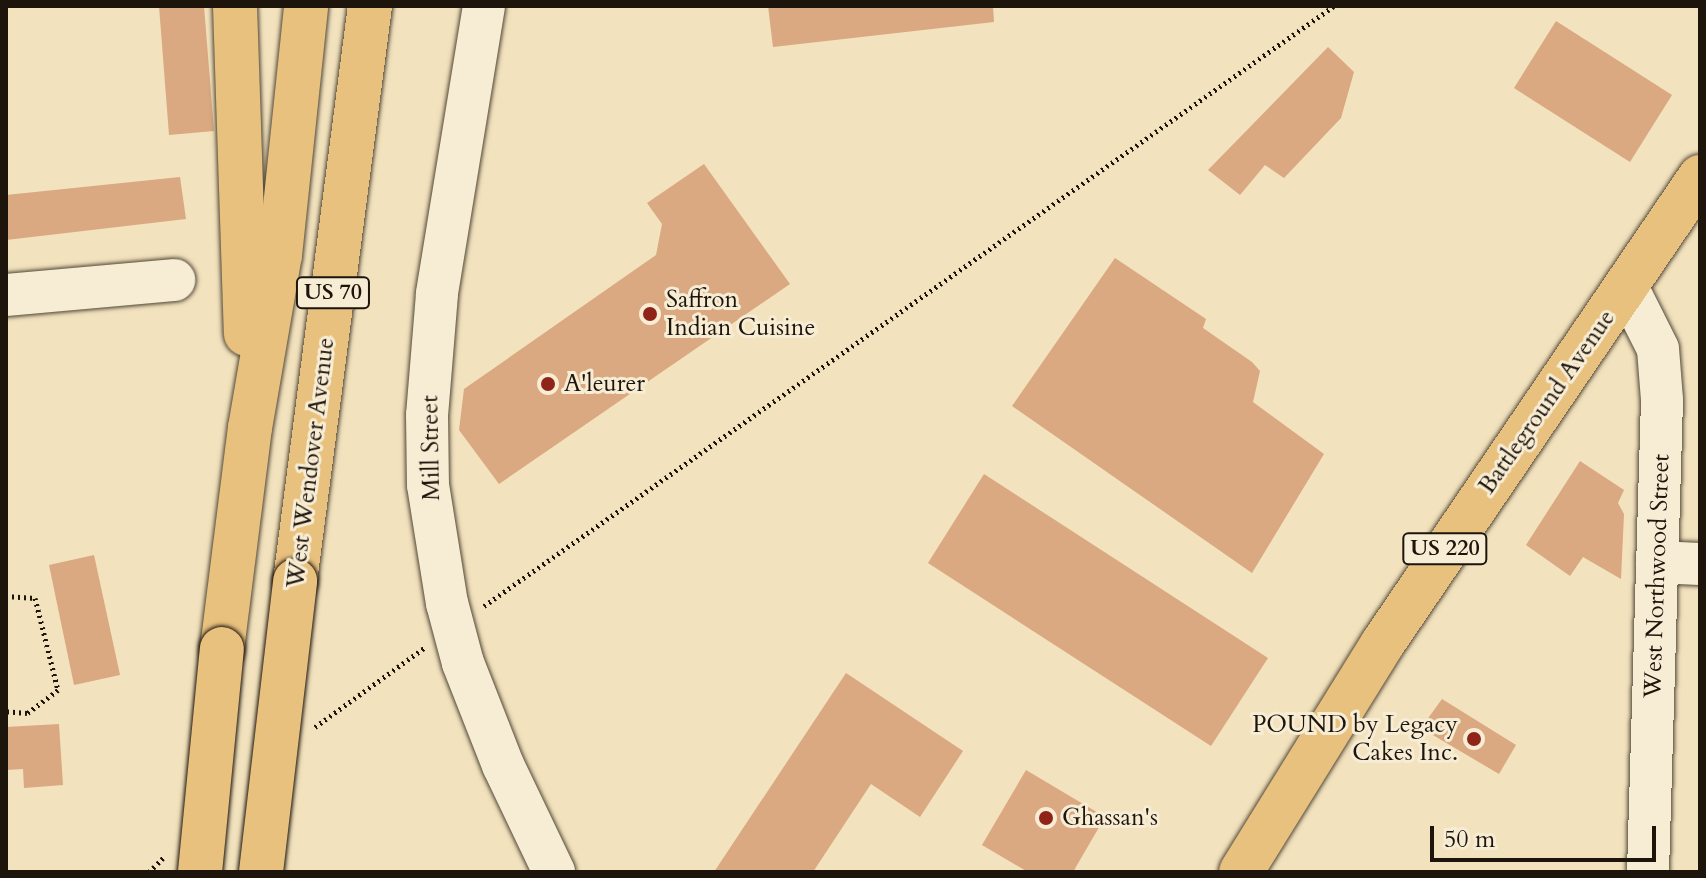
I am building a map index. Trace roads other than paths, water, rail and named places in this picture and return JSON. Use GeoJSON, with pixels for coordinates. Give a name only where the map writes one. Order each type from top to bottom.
{"type":"FeatureCollection","features":[{"type":"Feature","properties":{"kind":"main road"},"geometry":{"type":"LineString","coordinates":[[235,6],[250,428]]}},
{"type":"Feature","properties":{"kind":"main road","name":"US 70"},"geometry":{"type":"LineString","coordinates":[[188,859],[222,649],[250,428],[280,255],[306,6]]}},
{"type":"Feature","properties":{"kind":"main road","name":"West Wendover Avenue"},"geometry":{"type":"LineString","coordinates":[[261,872],[295,581],[370,6]]}},
{"type":"Feature","properties":{"kind":"main road","name":"Battleground Avenue"},"geometry":{"type":"LineString","coordinates":[[1241,872],[1383,643],[1700,177]]}},
{"type":"Feature","properties":{"kind":"street","name":"Mill Street"},"geometry":{"type":"LineString","coordinates":[[484,6],[437,294],[427,415],[428,485],[454,627],[503,765],[554,872]]}},
{"type":"Feature","properties":{"kind":"street"},"geometry":{"type":"LineString","coordinates":[[6,295],[174,280]]}},
{"type":"Feature","properties":{"kind":"street","name":"West Northwood Street"},"geometry":{"type":"LineString","coordinates":[[1627,287],[1658,349],[1657,562],[1648,872]]}},
{"type":"Feature","properties":{"kind":"street"},"geometry":{"type":"LineString","coordinates":[[1657,562],[1700,564]]}},
{"type":"Feature","properties":{"kind":"place","name":"Saffron Indian Cuisine"},"geometry":{"type":"Point","coordinates":[650,314]}},
{"type":"Feature","properties":{"kind":"place","name":"A'leurer"},"geometry":{"type":"Point","coordinates":[548,384]}},
{"type":"Feature","properties":{"kind":"place","name":"POUND by Legacy Cakes Inc."},"geometry":{"type":"Point","coordinates":[1474,739]}},
{"type":"Feature","properties":{"kind":"place","name":"Ghassan's"},"geometry":{"type":"Point","coordinates":[1046,818]}}]}
